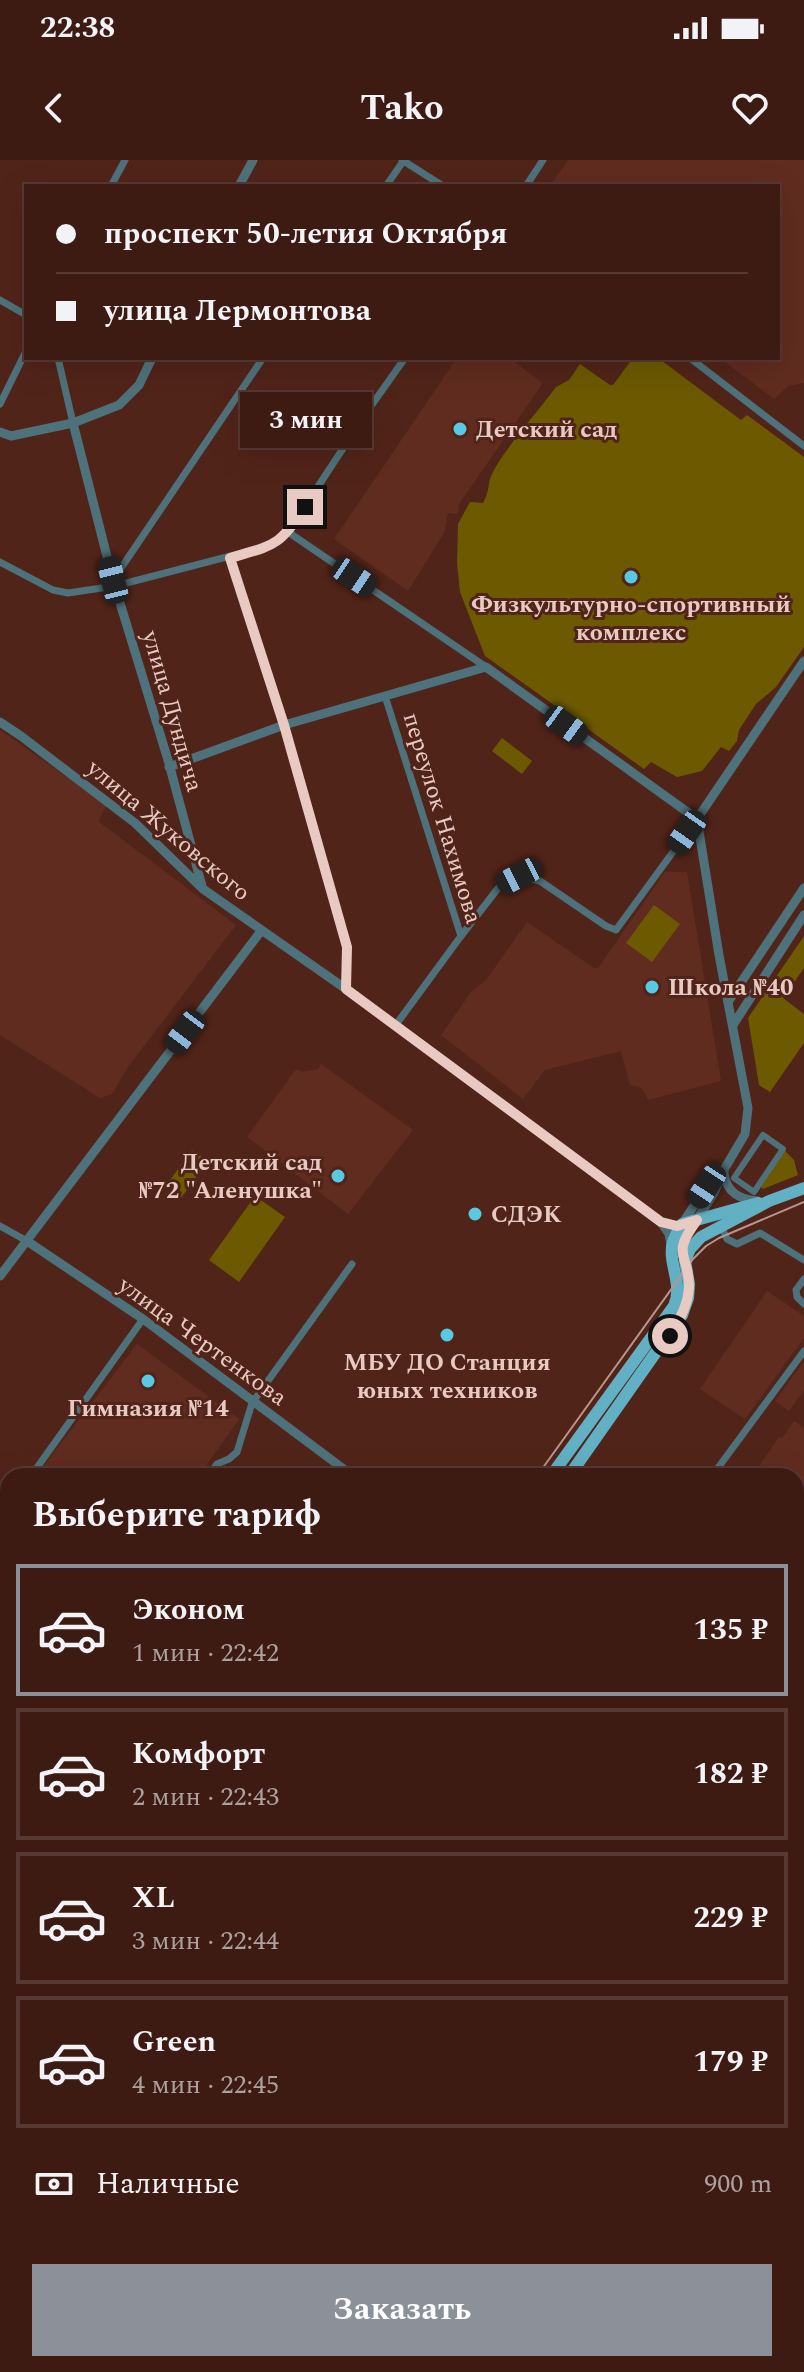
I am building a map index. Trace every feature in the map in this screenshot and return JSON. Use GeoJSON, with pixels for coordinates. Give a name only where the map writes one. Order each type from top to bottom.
{"type":"FeatureCollection","features":[{"type":"Feature","properties":{"kind":"main road"},"geometry":{"type":"LineString","coordinates":[[557,1468],[674,1306],[678,1285],[673,1240],[682,1224],[769,1201],[804,1188]]}},
{"type":"Feature","properties":{"kind":"main road"},"geometry":{"type":"LineString","coordinates":[[575,1468],[682,1315],[688,1298],[685,1261],[690,1249],[701,1237],[769,1201]]}},
{"type":"Feature","properties":{"kind":"street"},"geometry":{"type":"LineString","coordinates":[[112,184],[125,160]]}},
{"type":"Feature","properties":{"kind":"street"},"geometry":{"type":"LineString","coordinates":[[240,184],[253,160]]}},
{"type":"Feature","properties":{"kind":"street"},"geometry":{"type":"LineString","coordinates":[[387,184],[403,160],[440,184]]}},
{"type":"Feature","properties":{"kind":"street"},"geometry":{"type":"LineString","coordinates":[[527,184],[543,160]]}},
{"type":"Feature","properties":{"kind":"street"},"geometry":{"type":"LineString","coordinates":[[0,300],[24,314]]}},
{"type":"Feature","properties":{"kind":"street"},"geometry":{"type":"LineString","coordinates":[[0,404],[24,355]]}},
{"type":"Feature","properties":{"kind":"street","name":"улица Дундича"},"geometry":{"type":"LineString","coordinates":[[58,360],[114,583],[203,889]]}},
{"type":"Feature","properties":{"kind":"street"},"geometry":{"type":"LineString","coordinates":[[0,432],[11,436],[73,423],[119,405],[139,385],[151,360]]}},
{"type":"Feature","properties":{"kind":"street"},"geometry":{"type":"LineString","coordinates":[[114,583],[262,360]]}},
{"type":"Feature","properties":{"kind":"street"},"geometry":{"type":"LineString","coordinates":[[0,562],[53,590],[68,593],[230,558],[273,545],[288,532],[404,360]]}},
{"type":"Feature","properties":{"kind":"street"},"geometry":{"type":"LineString","coordinates":[[693,360],[804,446]]}},
{"type":"Feature","properties":{"kind":"street"},"geometry":{"type":"LineString","coordinates":[[288,532],[486,667],[697,819],[719,955],[746,1090],[747,1118],[745,1134],[714,1193],[682,1243],[686,1269]]}},
{"type":"Feature","properties":{"kind":"street"},"geometry":{"type":"LineString","coordinates":[[230,558],[284,725],[347,947],[346,989]]}},
{"type":"Feature","properties":{"kind":"street"},"geometry":{"type":"LineString","coordinates":[[461,936],[499,887],[519,876],[540,881],[616,930],[697,819],[804,661]]}},
{"type":"Feature","properties":{"kind":"street"},"geometry":{"type":"LineString","coordinates":[[169,767],[284,725],[486,667]]}},
{"type":"Feature","properties":{"kind":"street","name":"переулок Нахимова"},"geometry":{"type":"LineString","coordinates":[[385,696],[461,936],[395,1026]]}},
{"type":"Feature","properties":{"kind":"street","name":"улица Жуковского"},"geometry":{"type":"LineString","coordinates":[[0,722],[135,823],[203,889],[346,989],[661,1222]]}},
{"type":"Feature","properties":{"kind":"street"},"geometry":{"type":"LineString","coordinates":[[728,1002],[804,888]]}},
{"type":"Feature","properties":{"kind":"street"},"geometry":{"type":"LineString","coordinates":[[733,1025],[804,915]]}},
{"type":"Feature","properties":{"kind":"street"},"geometry":{"type":"LineString","coordinates":[[0,1276],[261,931]]}},
{"type":"Feature","properties":{"kind":"street"},"geometry":{"type":"LineString","coordinates":[[761,954],[773,962]]}},
{"type":"Feature","properties":{"kind":"street"},"geometry":{"type":"LineString","coordinates":[[763,1135],[783,1149],[754,1192],[734,1178],[763,1135]]}},
{"type":"Feature","properties":{"kind":"street"},"geometry":{"type":"LineString","coordinates":[[725,1168],[725,1179],[734,1194],[747,1200],[769,1201]]}},
{"type":"Feature","properties":{"kind":"street"},"geometry":{"type":"LineString","coordinates":[[661,1222],[677,1226],[682,1224],[707,1186],[725,1168]]}},
{"type":"Feature","properties":{"kind":"street"},"geometry":{"type":"LineString","coordinates":[[661,1222],[669,1234],[672,1251]]}},
{"type":"Feature","properties":{"kind":"street"},"geometry":{"type":"LineString","coordinates":[[0,1226],[27,1241]]}},
{"type":"Feature","properties":{"kind":"street"},"geometry":{"type":"LineString","coordinates":[[721,1226],[727,1239],[737,1244],[760,1233],[804,1260]]}},
{"type":"Feature","properties":{"kind":"street","name":"улица Чертенкова"},"geometry":{"type":"LineString","coordinates":[[27,1241],[143,1319],[342,1468]]}},
{"type":"Feature","properties":{"kind":"street"},"geometry":{"type":"LineString","coordinates":[[214,1468],[237,1452],[252,1403],[352,1264]]}},
{"type":"Feature","properties":{"kind":"street"},"geometry":{"type":"LineString","coordinates":[[804,1279],[796,1290],[797,1297],[804,1304]]}},
{"type":"Feature","properties":{"kind":"street"},"geometry":{"type":"LineString","coordinates":[[37,1468],[143,1319]]}},
{"type":"Feature","properties":{"kind":"street"},"geometry":{"type":"LineString","coordinates":[[718,1468],[804,1351]]}},
{"type":"Feature","properties":{"kind":"shaded area"},"geometry":{"type":"Polygon","coordinates":[[[568,160],[804,160],[804,383],[789,386],[774,399],[723,360],[780,360],[780,184],[551,184],[568,160]]]}},
{"type":"Feature","properties":{"kind":"shaded area","name":"Детский сад"},"geometry":{"type":"Polygon","coordinates":[[[456,360],[512,360],[543,383],[459,504],[458,514],[448,513],[444,533],[408,591],[334,539],[456,360]]]}},
{"type":"Feature","properties":{"kind":"shaded area","name":"Физкультурно-спортивный комплекс"},"geometry":{"type":"Polygon","coordinates":[[[632,360],[661,360],[741,420],[747,415],[804,457],[804,647],[776,687],[756,704],[729,751],[721,747],[702,771],[677,777],[651,762],[644,769],[485,656],[460,592],[458,524],[470,502],[483,503],[494,469],[510,446],[556,387],[569,380],[580,364],[613,385],[632,360]]]}},
{"type":"Feature","properties":{"kind":"shaded area"},"geometry":{"type":"Polygon","coordinates":[[[0,730],[107,805],[98,821],[236,925],[128,1067],[112,1094],[100,1098],[0,1035],[0,730]]]}},
{"type":"Feature","properties":{"kind":"shaded area"},"geometry":{"type":"Polygon","coordinates":[[[502,738],[532,761],[522,774],[492,751],[502,738]]]}},
{"type":"Feature","properties":{"kind":"shaded area"},"geometry":{"type":"Polygon","coordinates":[[[665,872],[687,872],[721,1081],[648,1100],[642,1088],[630,1085],[621,1051],[545,1070],[523,1099],[441,1035],[471,992],[486,980],[527,922],[598,968],[665,872]]]}},
{"type":"Feature","properties":{"kind":"shaded area"},"geometry":{"type":"Polygon","coordinates":[[[654,905],[680,924],[652,962],[626,943],[654,905]]]}},
{"type":"Feature","properties":{"kind":"shaded area"},"geometry":{"type":"Polygon","coordinates":[[[804,936],[804,968],[783,998],[804,1014],[804,1043],[770,1092],[759,1085],[748,1018],[804,936]]]}},
{"type":"Feature","properties":{"kind":"shaded area","name":"Детский сад №72 \"Аленушка\""},"geometry":{"type":"Polygon","coordinates":[[[321,1064],[413,1130],[348,1214],[247,1137],[296,1069],[303,1072],[318,1069],[321,1064]]]}},
{"type":"Feature","properties":{"kind":"shaded area"},"geometry":{"type":"Polygon","coordinates":[[[783,1149],[794,1160],[798,1175],[763,1189],[759,1185],[783,1149]]]}},
{"type":"Feature","properties":{"kind":"shaded area"},"geometry":{"type":"Polygon","coordinates":[[[192,1150],[208,1161],[181,1198],[165,1187],[192,1150]]]}},
{"type":"Feature","properties":{"kind":"shaded area"},"geometry":{"type":"Polygon","coordinates":[[[255,1196],[285,1217],[239,1282],[209,1260],[255,1196]]]}},
{"type":"Feature","properties":{"kind":"shaded area"},"geometry":{"type":"Polygon","coordinates":[[[767,1291],[804,1316],[804,1338],[745,1419],[700,1389],[767,1291]]]}},
{"type":"Feature","properties":{"kind":"shaded area","name":"Гимназия №14"},"geometry":{"type":"Polygon","coordinates":[[[137,1344],[239,1419],[205,1468],[42,1468],[137,1344]]]}},
{"type":"Feature","properties":{"kind":"shaded area"},"geometry":{"type":"Polygon","coordinates":[[[804,1361],[804,1391],[789,1411],[775,1401],[804,1361]]]}},
{"type":"Feature","properties":{"kind":"shaded area"},"geometry":{"type":"Polygon","coordinates":[[[794,1421],[804,1428],[804,1468],[758,1468],[779,1437],[782,1438],[794,1421]]]}},
{"type":"Feature","properties":{"kind":"tram line"},"geometry":{"type":"LineString","coordinates":[[543,1468],[693,1259],[719,1238],[804,1202]]}},
{"type":"Feature","properties":{"kind":"place","name":"Детский сад"},"geometry":{"type":"Point","coordinates":[460,429]}},
{"type":"Feature","properties":{"kind":"place","name":"Физкультурно-спортивный комплекс"},"geometry":{"type":"Point","coordinates":[631,577]}},
{"type":"Feature","properties":{"kind":"place","name":"Школа №40"},"geometry":{"type":"Point","coordinates":[652,987]}},
{"type":"Feature","properties":{"kind":"place","name":"Детский сад №72 \"Аленушка\""},"geometry":{"type":"Point","coordinates":[338,1176]}},
{"type":"Feature","properties":{"kind":"place","name":"СДЭК"},"geometry":{"type":"Point","coordinates":[475,1214]}},
{"type":"Feature","properties":{"kind":"place","name":"МБУ ДО Станция юных техников"},"geometry":{"type":"Point","coordinates":[447,1335]}},
{"type":"Feature","properties":{"kind":"place","name":"Гимназия №14"},"geometry":{"type":"Point","coordinates":[148,1381]}},
{"type":"Feature","properties":{"kind":"route"},"geometry":{"type":"LineString","coordinates":[[305,507],[288,532],[273,545],[230,558],[284,725],[347,947],[346,989],[661,1222],[677,1226],[697,1220],[682,1243],[689,1284],[688,1298],[670,1336]]}}]}
